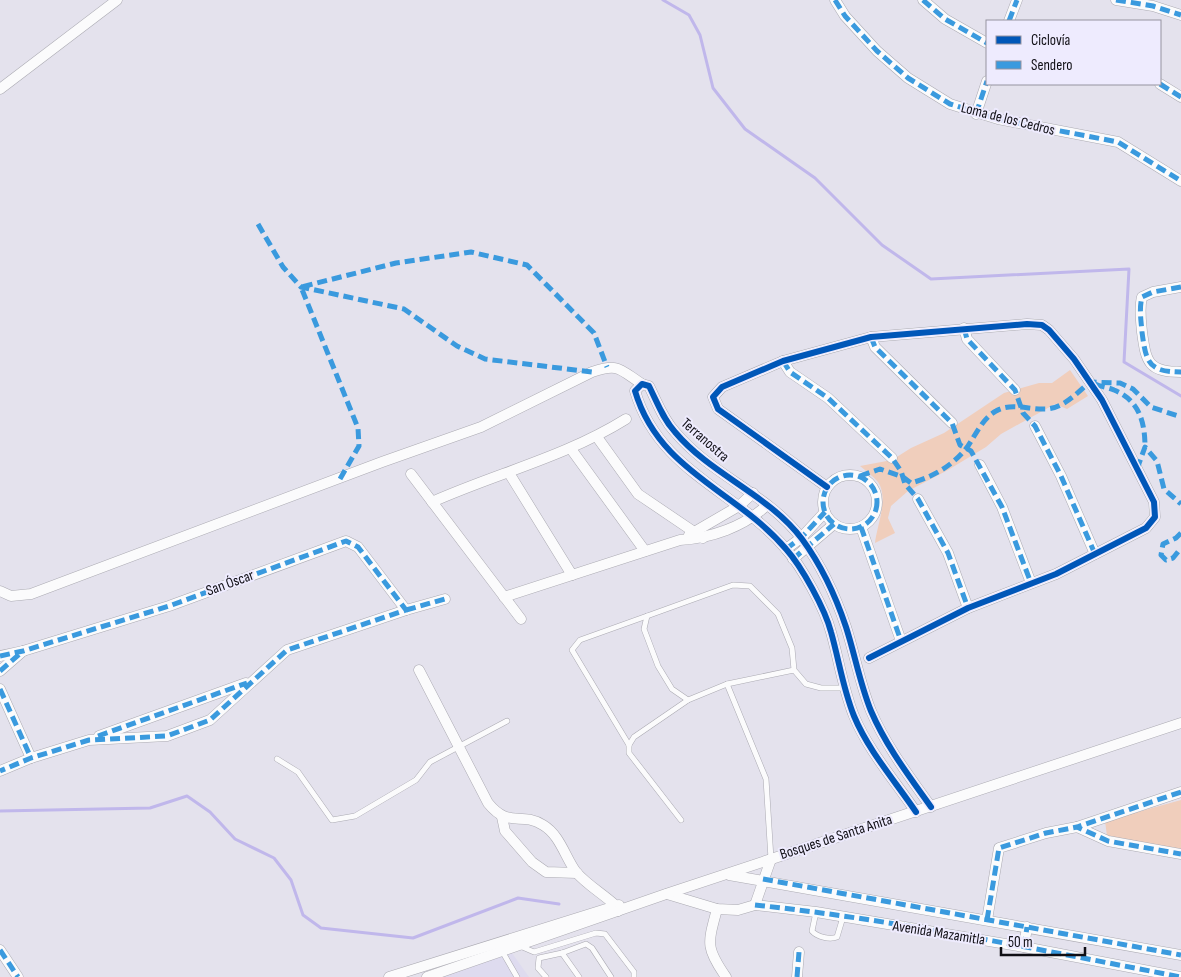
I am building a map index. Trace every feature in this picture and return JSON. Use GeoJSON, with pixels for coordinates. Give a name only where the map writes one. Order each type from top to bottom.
{"type":"FeatureCollection","features":[{"type":"Feature","properties":{"kind":"street"},"geometry":{"type":"LineString","coordinates":[[0,88],[117,0]]}},
{"type":"Feature","properties":{"kind":"street","name":"Loma de los Cedros"},"geometry":{"type":"LineString","coordinates":[[834,0],[845,16],[877,51],[908,78],[950,104],[976,114],[1118,142],[1181,181]]}},
{"type":"Feature","properties":{"kind":"street"},"geometry":{"type":"LineString","coordinates":[[923,0],[945,19],[986,42]]}},
{"type":"Feature","properties":{"kind":"street"},"geometry":{"type":"LineString","coordinates":[[1009,20],[1017,0]]}},
{"type":"Feature","properties":{"kind":"street"},"geometry":{"type":"LineString","coordinates":[[1116,0],[1153,6],[1181,15]]}},
{"type":"Feature","properties":{"kind":"street"},"geometry":{"type":"LineString","coordinates":[[976,114],[986,84]]}},
{"type":"Feature","properties":{"kind":"street"},"geometry":{"type":"LineString","coordinates":[[1161,85],[1181,97]]}},
{"type":"Feature","properties":{"kind":"street"},"geometry":{"type":"LineString","coordinates":[[1181,287],[1153,292],[1142,297],[1140,308],[1145,359],[1154,367],[1164,372],[1181,372]]}},
{"type":"Feature","properties":{"kind":"street"},"geometry":{"type":"LineString","coordinates":[[827,487],[718,409],[713,397],[722,387],[783,361],[871,338],[964,328],[1027,324],[1042,326],[1050,330],[1074,359],[1102,400],[1154,502],[1155,517],[1146,528],[1056,574],[968,608],[869,658]]}},
{"type":"Feature","properties":{"kind":"street"},"geometry":{"type":"LineString","coordinates":[[964,328],[967,339],[1015,390]]}},
{"type":"Feature","properties":{"kind":"street"},"geometry":{"type":"LineString","coordinates":[[871,338],[875,347],[952,423]]}},
{"type":"Feature","properties":{"kind":"street"},"geometry":{"type":"LineString","coordinates":[[783,361],[790,372],[828,398],[892,458]]}},
{"type":"Feature","properties":{"kind":"street"},"geometry":{"type":"LineString","coordinates":[[0,591],[11,596],[31,594],[382,462],[481,427],[599,370],[616,367],[642,384]]}},
{"type":"Feature","properties":{"kind":"street","name":"Terranostra"},"geometry":{"type":"LineString","coordinates":[[916,812],[855,718],[844,688],[830,630],[808,583],[793,558],[754,518],[702,480],[680,461],[649,426],[641,413],[635,391],[642,384],[649,386],[663,415],[675,433],[698,454],[753,493],[801,538],[808,548],[824,575],[846,626],[868,702],[885,742],[931,807]]}},
{"type":"Feature","properties":{"kind":"street"},"geometry":{"type":"LineString","coordinates":[[432,502],[571,449],[597,437],[626,419]]}},
{"type":"Feature","properties":{"kind":"street"},"geometry":{"type":"LineString","coordinates":[[1035,426],[1061,476],[1095,554]]}},
{"type":"Feature","properties":{"kind":"street"},"geometry":{"type":"LineString","coordinates":[[597,437],[638,494],[703,538]]}},
{"type":"Feature","properties":{"kind":"street"},"geometry":{"type":"LineString","coordinates":[[571,449],[645,551]]}},
{"type":"Feature","properties":{"kind":"street"},"geometry":{"type":"LineString","coordinates":[[980,465],[1002,507],[1031,583]]}},
{"type":"Feature","properties":{"kind":"street"},"geometry":{"type":"LineString","coordinates":[[508,473],[572,575]]}},
{"type":"Feature","properties":{"kind":"street"},"geometry":{"type":"LineString","coordinates":[[411,474],[521,619]]}},
{"type":"Feature","properties":{"kind":"street"},"geometry":{"type":"LineString","coordinates":[[846,475],[860,476],[869,482],[875,491],[878,501],[876,512],[870,521],[861,527],[843,528],[834,524],[825,512],[823,499],[827,487],[832,481],[846,475]]}},
{"type":"Feature","properties":{"kind":"street"},"geometry":{"type":"LineString","coordinates":[[680,540],[739,506],[753,493]]}},
{"type":"Feature","properties":{"kind":"street"},"geometry":{"type":"LineString","coordinates":[[918,499],[948,553],[968,608]]}},
{"type":"Feature","properties":{"kind":"street"},"geometry":{"type":"LineString","coordinates":[[504,597],[680,540],[703,538],[754,518],[766,505]]}},
{"type":"Feature","properties":{"kind":"street"},"geometry":{"type":"LineString","coordinates":[[786,549],[801,538],[825,512]]}},
{"type":"Feature","properties":{"kind":"street"},"geometry":{"type":"LineString","coordinates":[[793,558],[808,548],[834,524]]}},
{"type":"Feature","properties":{"kind":"street"},"geometry":{"type":"LineString","coordinates":[[861,527],[901,641]]}},
{"type":"Feature","properties":{"kind":"street","name":"San Óscar"},"geometry":{"type":"LineString","coordinates":[[0,656],[23,651],[169,606],[346,541],[358,547],[406,610]]}},
{"type":"Feature","properties":{"kind":"street"},"geometry":{"type":"LineString","coordinates":[[89,740],[167,736],[210,720],[287,650],[406,610],[445,599]]}},
{"type":"Feature","properties":{"kind":"street","name":"San Óscar"},"geometry":{"type":"LineString","coordinates":[[0,671],[23,651]]}},
{"type":"Feature","properties":{"kind":"street"},"geometry":{"type":"LineString","coordinates":[[419,670],[488,803],[502,817],[511,820],[526,819],[542,825],[554,834],[577,872],[616,908]]}},
{"type":"Feature","properties":{"kind":"street"},"geometry":{"type":"LineString","coordinates":[[0,771],[31,758],[89,740],[250,682]]}},
{"type":"Feature","properties":{"kind":"street"},"geometry":{"type":"LineString","coordinates":[[0,689],[31,758]]}},
{"type":"Feature","properties":{"kind":"street","name":"Bosques de Santa Anita"},"geometry":{"type":"LineString","coordinates":[[389,977],[498,941],[616,908],[634,906],[1181,723]]}},
{"type":"Feature","properties":{"kind":"street"},"geometry":{"type":"LineString","coordinates":[[987,920],[1000,848],[1006,844],[1077,827],[1181,792]]}},
{"type":"Feature","properties":{"kind":"street"},"geometry":{"type":"LineString","coordinates":[[502,817],[505,831],[532,862],[546,872],[577,872]]}},
{"type":"Feature","properties":{"kind":"street"},"geometry":{"type":"LineString","coordinates":[[1077,827],[1108,841],[1181,854]]}},
{"type":"Feature","properties":{"kind":"street"},"geometry":{"type":"LineString","coordinates":[[755,905],[771,859]]}},
{"type":"Feature","properties":{"kind":"street","name":"Avenida Mazamitla"},"geometry":{"type":"LineString","coordinates":[[725,874],[763,879],[1181,955]]}},
{"type":"Feature","properties":{"kind":"street","name":"Avenida Mazamitla"},"geometry":{"type":"LineString","coordinates":[[666,894],[717,909],[738,910],[755,905],[816,912],[1024,947],[1181,977]]}},
{"type":"Feature","properties":{"kind":"street","name":"Bosques de Santa Anita"},"geometry":{"type":"LineString","coordinates":[[427,977],[519,946],[616,908]]}},
{"type":"Feature","properties":{"kind":"street"},"geometry":{"type":"LineString","coordinates":[[717,909],[710,936],[710,951],[726,977]]}},
{"type":"Feature","properties":{"kind":"street"},"geometry":{"type":"LineString","coordinates":[[1024,947],[1027,927]]}},
{"type":"Feature","properties":{"kind":"street"},"geometry":{"type":"LineString","coordinates":[[0,950],[18,977]]}},
{"type":"Feature","properties":{"kind":"street"},"geometry":{"type":"LineString","coordinates":[[798,977],[799,952]]}},
{"type":"Feature","properties":{"kind":"lane"},"geometry":{"type":"LineString","coordinates":[[681,820],[629,753],[629,745],[572,650],[580,640],[732,584],[750,586],[778,614],[792,648],[794,670],[806,684],[821,688],[844,688]]}},
{"type":"Feature","properties":{"kind":"lane"},"geometry":{"type":"LineString","coordinates":[[647,616],[644,628],[658,666],[672,689],[688,700]]}},
{"type":"Feature","properties":{"kind":"lane"},"geometry":{"type":"LineString","coordinates":[[629,745],[634,737],[688,700],[727,684],[794,670]]}},
{"type":"Feature","properties":{"kind":"lane"},"geometry":{"type":"LineString","coordinates":[[727,684],[766,779],[771,859]]}},
{"type":"Feature","properties":{"kind":"lane"},"geometry":{"type":"LineString","coordinates":[[277,759],[298,772],[332,820],[355,816],[416,780],[430,762],[507,721]]}},
{"type":"Feature","properties":{"kind":"lane"},"geometry":{"type":"LineString","coordinates":[[816,912],[812,931],[817,936],[831,939],[837,937],[843,917]]}},
{"type":"Feature","properties":{"kind":"lane"},"geometry":{"type":"LineString","coordinates":[[519,946],[534,952],[596,933],[605,934],[634,972],[634,977]]}},
{"type":"Feature","properties":{"kind":"lane"},"geometry":{"type":"LineString","coordinates":[[498,941],[502,952],[517,977]]}},
{"type":"Feature","properties":{"kind":"lane"},"geometry":{"type":"LineString","coordinates":[[546,977],[538,968],[539,958],[562,953],[583,945],[590,945],[612,977]]}},
{"type":"Feature","properties":{"kind":"lane"},"geometry":{"type":"LineString","coordinates":[[562,953],[579,977]]}},
{"type":"Feature","properties":{"kind":"shaded area"},"geometry":{"type":"Polygon","coordinates":[[[1070,370],[1088,396],[1067,409],[1055,404],[1001,434],[986,447],[948,470],[908,491],[891,506],[888,518],[895,533],[875,543],[882,504],[881,488],[878,482],[860,466],[892,460],[911,448],[944,433],[1004,393],[1039,383],[1052,383],[1070,370]]]}},
{"type":"Feature","properties":{"kind":"shaded area"},"geometry":{"type":"Polygon","coordinates":[[[1181,800],[1181,849],[1107,836],[1105,821],[1181,800]]]}},
{"type":"Feature","properties":{"kind":"shaded area"},"geometry":{"type":"Polygon","coordinates":[[[512,953],[529,977],[440,977],[512,953]]]}},
{"type":"Feature","properties":{"kind":"waterway"},"geometry":{"type":"LineString","coordinates":[[663,0],[689,15],[700,35],[713,88],[745,129],[815,178],[882,245],[931,279],[1129,269],[1124,362],[1181,396]]}},
{"type":"Feature","properties":{"kind":"waterway"},"geometry":{"type":"LineString","coordinates":[[0,811],[150,808],[187,796],[210,812],[235,839],[274,858],[291,880],[303,915],[321,928],[413,938],[518,898],[559,904]]}},
{"type":"Feature","properties":{"kind":"marked path"},"geometry":{"type":"LineString","coordinates":[[835,0],[845,16],[877,51],[908,78],[950,104],[998,119],[1118,142],[1181,181]]}},
{"type":"Feature","properties":{"kind":"marked path"},"geometry":{"type":"LineString","coordinates":[[923,0],[945,19],[986,42]]}},
{"type":"Feature","properties":{"kind":"marked path"},"geometry":{"type":"LineString","coordinates":[[1009,20],[1017,0]]}},
{"type":"Feature","properties":{"kind":"marked path"},"geometry":{"type":"LineString","coordinates":[[1116,0],[1153,6],[1181,15]]}},
{"type":"Feature","properties":{"kind":"marked path"},"geometry":{"type":"LineString","coordinates":[[976,114],[986,84]]}},
{"type":"Feature","properties":{"kind":"marked path"},"geometry":{"type":"LineString","coordinates":[[1161,85],[1181,97]]}},
{"type":"Feature","properties":{"kind":"marked path"},"geometry":{"type":"LineString","coordinates":[[258,224],[283,267],[301,287],[404,309],[457,346],[485,359],[592,372]]}},
{"type":"Feature","properties":{"kind":"marked path"},"geometry":{"type":"LineString","coordinates":[[340,479],[359,446],[358,428],[301,287],[396,263],[471,252],[527,265],[594,333],[607,367]]}},
{"type":"Feature","properties":{"kind":"marked path"},"geometry":{"type":"LineString","coordinates":[[1181,287],[1153,292],[1142,297],[1140,310],[1143,342],[1147,358],[1155,367],[1162,370],[1181,372]]}},
{"type":"Feature","properties":{"kind":"marked path"},"geometry":{"type":"LineString","coordinates":[[964,328],[967,339],[1015,390],[1023,413],[1035,426],[1061,476],[1095,554]]}},
{"type":"Feature","properties":{"kind":"marked path"},"geometry":{"type":"LineString","coordinates":[[871,337],[875,347],[952,423],[960,445],[971,451],[1002,507],[1031,583]]}},
{"type":"Feature","properties":{"kind":"marked path"},"geometry":{"type":"LineString","coordinates":[[783,361],[790,372],[828,398],[892,458],[901,471],[905,484],[918,499],[948,553],[968,608]]}},
{"type":"Feature","properties":{"kind":"marked path"},"geometry":{"type":"LineString","coordinates":[[860,476],[880,469],[903,477],[911,483],[927,477],[956,459],[968,446],[984,422],[996,411],[1008,407],[1052,408],[1070,399],[1090,382],[1120,383],[1133,389],[1151,407],[1181,417]]}},
{"type":"Feature","properties":{"kind":"marked path"},"geometry":{"type":"LineString","coordinates":[[1095,384],[1123,394],[1135,406],[1144,429],[1145,447]]}},
{"type":"Feature","properties":{"kind":"marked path"},"geometry":{"type":"LineString","coordinates":[[1137,469],[1145,447],[1157,461],[1164,489],[1181,504]]}},
{"type":"Feature","properties":{"kind":"marked path"},"geometry":{"type":"LineString","coordinates":[[845,475],[855,475],[865,479],[873,487],[877,502],[873,517],[865,525],[855,529],[845,529],[835,525],[827,517],[823,507],[823,497],[827,487],[835,479],[845,475]]}},
{"type":"Feature","properties":{"kind":"marked path"},"geometry":{"type":"LineString","coordinates":[[786,549],[801,538],[825,512]]}},
{"type":"Feature","properties":{"kind":"marked path"},"geometry":{"type":"LineString","coordinates":[[793,559],[834,524]]}},
{"type":"Feature","properties":{"kind":"marked path"},"geometry":{"type":"LineString","coordinates":[[861,527],[901,641]]}},
{"type":"Feature","properties":{"kind":"marked path"},"geometry":{"type":"LineString","coordinates":[[1181,533],[1176,538],[1163,544],[1161,555],[1166,560],[1173,558],[1181,548]]}},
{"type":"Feature","properties":{"kind":"marked path"},"geometry":{"type":"LineString","coordinates":[[0,656],[23,651],[169,606],[346,541],[358,547],[406,610],[287,650],[210,720],[167,736],[89,740],[31,758],[0,771]]}},
{"type":"Feature","properties":{"kind":"marked path"},"geometry":{"type":"LineString","coordinates":[[406,610],[445,599]]}},
{"type":"Feature","properties":{"kind":"marked path"},"geometry":{"type":"LineString","coordinates":[[0,671],[22,652]]}},
{"type":"Feature","properties":{"kind":"marked path"},"geometry":{"type":"LineString","coordinates":[[98,736],[247,683]]}},
{"type":"Feature","properties":{"kind":"marked path"},"geometry":{"type":"LineString","coordinates":[[0,689],[31,758]]}},
{"type":"Feature","properties":{"kind":"marked path"},"geometry":{"type":"LineString","coordinates":[[1181,792],[1077,827],[1108,841],[1181,854]]}},
{"type":"Feature","properties":{"kind":"marked path"},"geometry":{"type":"LineString","coordinates":[[987,920],[999,848],[1046,833],[1077,827]]}},
{"type":"Feature","properties":{"kind":"marked path"},"geometry":{"type":"LineString","coordinates":[[763,879],[1181,955]]}},
{"type":"Feature","properties":{"kind":"marked path"},"geometry":{"type":"LineString","coordinates":[[755,905],[915,927],[1181,977]]}},
{"type":"Feature","properties":{"kind":"marked path"},"geometry":{"type":"LineString","coordinates":[[1024,947],[1027,927]]}},
{"type":"Feature","properties":{"kind":"marked path"},"geometry":{"type":"LineString","coordinates":[[0,950],[18,977]]}},
{"type":"Feature","properties":{"kind":"marked path"},"geometry":{"type":"LineString","coordinates":[[797,977],[799,952]]}},
{"type":"Feature","properties":{"kind":"cycle path"},"geometry":{"type":"LineString","coordinates":[[827,487],[718,409],[713,397],[722,387],[783,361],[871,337],[1027,324],[1042,325],[1049,330],[1074,359],[1102,400],[1154,502],[1155,517],[1146,528],[1056,574],[968,608],[869,658]]}},
{"type":"Feature","properties":{"kind":"cycle path"},"geometry":{"type":"LineString","coordinates":[[916,812],[874,753],[860,729],[847,695],[828,623],[818,600],[799,566],[786,549],[766,529],[680,461],[662,442],[646,419],[635,391],[642,384],[649,386],[667,422],[689,447],[705,461],[773,509],[788,523],[809,549],[822,570],[838,604],[864,690],[877,724],[898,760],[931,807]]}}]}
